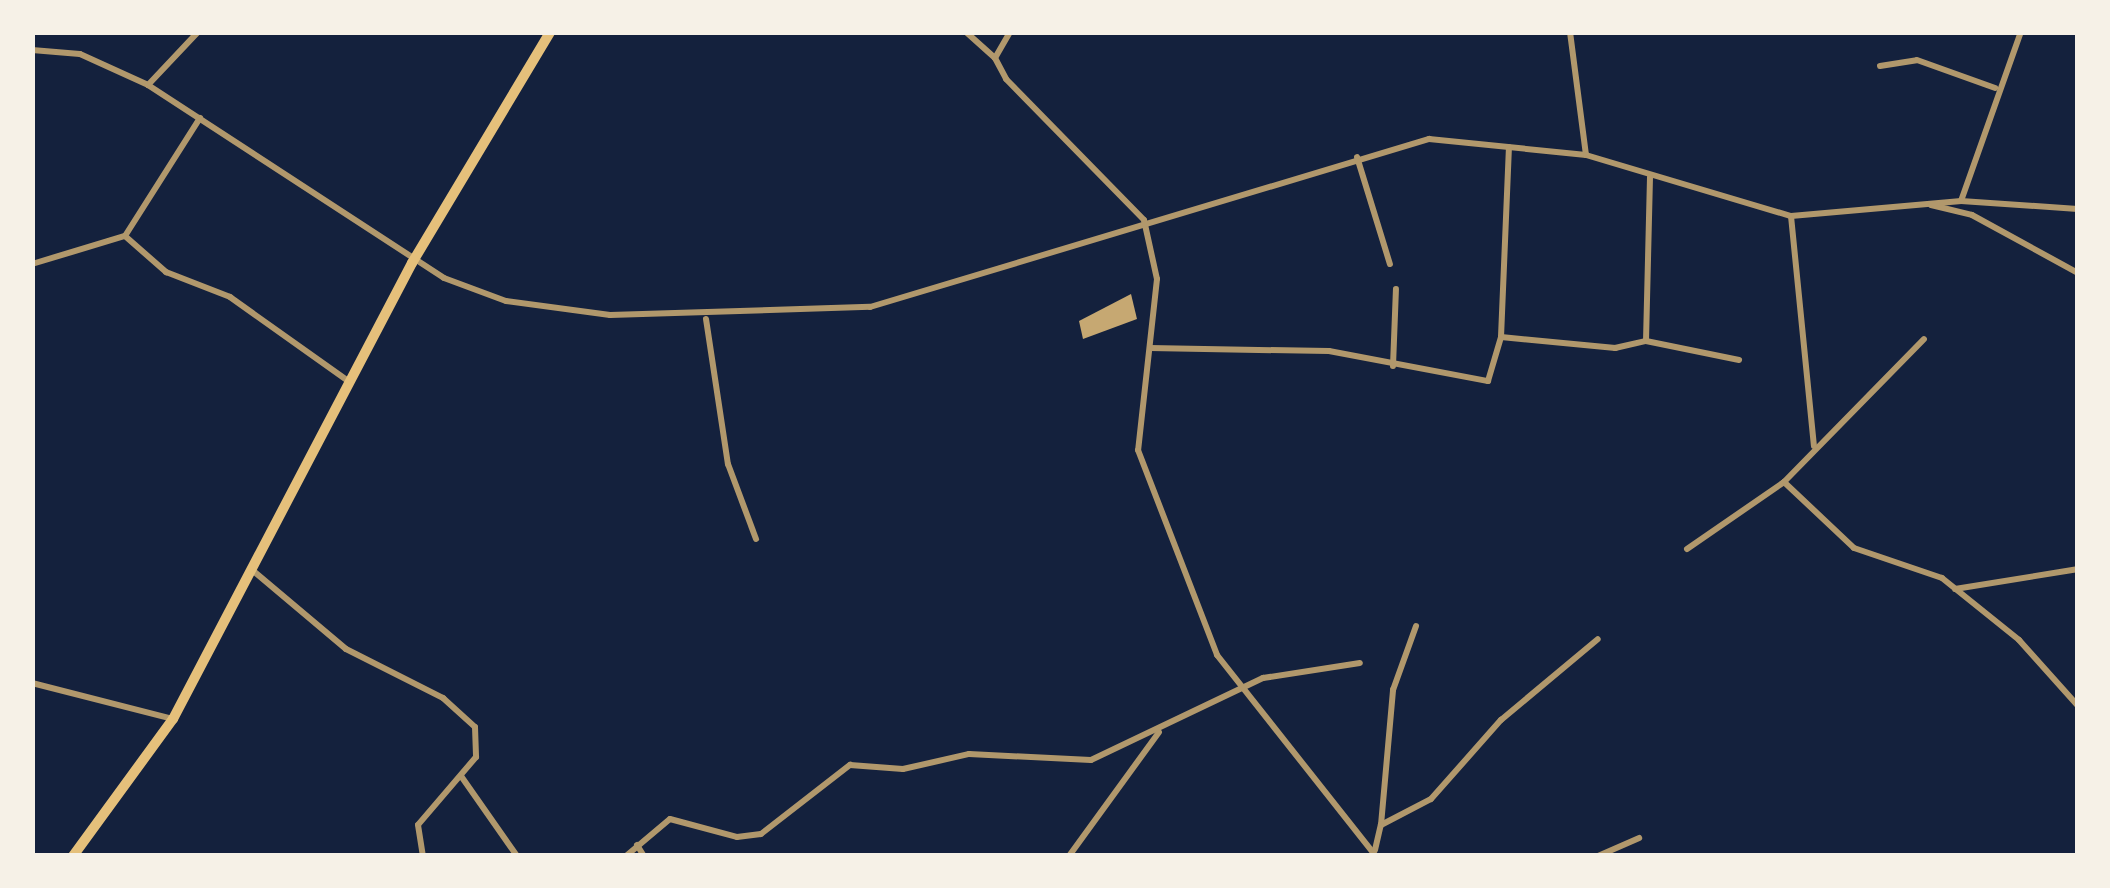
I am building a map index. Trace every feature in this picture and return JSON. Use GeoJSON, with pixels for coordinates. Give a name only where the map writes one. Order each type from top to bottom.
{"type":"FeatureCollection","features":[{"type":"Feature","properties":{"kind":"main road"},"geometry":{"type":"LineString","coordinates":[[74,856],[172,718],[412,263],[550,32]]}},
{"type":"Feature","properties":{"kind":"street"},"geometry":{"type":"LineString","coordinates":[[148,85],[198,32]]}},
{"type":"Feature","properties":{"kind":"street"},"geometry":{"type":"LineString","coordinates":[[966,32],[995,58],[1144,220],[1158,279],[1138,450],[1239,692],[1375,854]]}},
{"type":"Feature","properties":{"kind":"street"},"geometry":{"type":"LineString","coordinates":[[995,58],[1010,32]]}},
{"type":"Feature","properties":{"kind":"street"},"geometry":{"type":"LineString","coordinates":[[1570,32],[1586,156]]}},
{"type":"Feature","properties":{"kind":"street"},"geometry":{"type":"LineString","coordinates":[[1961,201],[1995,88],[2022,32]]}},
{"type":"Feature","properties":{"kind":"street"},"geometry":{"type":"LineString","coordinates":[[32,50],[80,54],[148,85],[412,263],[542,308],[706,319],[870,307],[1144,220],[1357,156],[1429,139],[1586,156],[1790,216],[1961,201],[2078,209]]}},
{"type":"Feature","properties":{"kind":"street"},"geometry":{"type":"LineString","coordinates":[[1880,66],[1917,60],[1995,88]]}},
{"type":"Feature","properties":{"kind":"street"},"geometry":{"type":"LineString","coordinates":[[32,264],[125,236],[200,118]]}},
{"type":"Feature","properties":{"kind":"street"},"geometry":{"type":"LineString","coordinates":[[1150,348],[1296,348],[1493,381],[1501,337],[1509,147]]}},
{"type":"Feature","properties":{"kind":"street"},"geometry":{"type":"LineString","coordinates":[[1357,156],[1390,264]]}},
{"type":"Feature","properties":{"kind":"street"},"geometry":{"type":"LineString","coordinates":[[1646,341],[1650,177]]}},
{"type":"Feature","properties":{"kind":"street"},"geometry":{"type":"LineString","coordinates":[[1920,202],[1972,216],[2078,274]]}},
{"type":"Feature","properties":{"kind":"street"},"geometry":{"type":"LineString","coordinates":[[1790,216],[1814,446]]}},
{"type":"Feature","properties":{"kind":"street"},"geometry":{"type":"LineString","coordinates":[[125,236],[166,272],[230,297],[348,381]]}},
{"type":"Feature","properties":{"kind":"street"},"geometry":{"type":"LineString","coordinates":[[1393,366],[1396,289]]}},
{"type":"Feature","properties":{"kind":"street"},"geometry":{"type":"LineString","coordinates":[[706,319],[728,464],[756,539]]}},
{"type":"Feature","properties":{"kind":"street"},"geometry":{"type":"LineString","coordinates":[[1501,337],[1615,348],[1646,341],[1739,360]]}},
{"type":"Feature","properties":{"kind":"street"},"geometry":{"type":"LineString","coordinates":[[1687,548],[1784,482],[1814,446],[1924,339]]}},
{"type":"Feature","properties":{"kind":"street"},"geometry":{"type":"LineString","coordinates":[[1784,482],[1854,548],[1929,569],[2019,640],[2078,706]]}},
{"type":"Feature","properties":{"kind":"street"},"geometry":{"type":"LineString","coordinates":[[250,568],[366,663],[457,707],[480,744],[462,776],[418,825],[423,856]]}},
{"type":"Feature","properties":{"kind":"street"},"geometry":{"type":"LineString","coordinates":[[1954,589],[2078,570]]}},
{"type":"Feature","properties":{"kind":"street"},"geometry":{"type":"LineString","coordinates":[[1375,854],[1393,690],[1416,626]]}},
{"type":"Feature","properties":{"kind":"street"},"geometry":{"type":"LineString","coordinates":[[1381,825],[1431,799],[1490,730],[1598,639]]}},
{"type":"Feature","properties":{"kind":"street"},"geometry":{"type":"LineString","coordinates":[[626,856],[670,819],[737,837],[761,834],[850,765],[902,769],[969,754],[1091,760],[1263,678],[1360,663]]}},
{"type":"Feature","properties":{"kind":"street"},"geometry":{"type":"LineString","coordinates":[[32,683],[172,718]]}},
{"type":"Feature","properties":{"kind":"street"},"geometry":{"type":"LineString","coordinates":[[1068,856],[1162,728]]}},
{"type":"Feature","properties":{"kind":"street"},"geometry":{"type":"LineString","coordinates":[[462,776],[518,856]]}},
{"type":"Feature","properties":{"kind":"street"},"geometry":{"type":"LineString","coordinates":[[1598,856],[1638,838]]}},
{"type":"Feature","properties":{"kind":"street"},"geometry":{"type":"LineString","coordinates":[[637,846],[644,856]]}},
{"type":"Feature","properties":{"kind":"building"},"geometry":{"type":"Polygon","coordinates":[[[1131,294],[1137,319],[1083,339],[1079,321],[1131,294]]]}}]}
